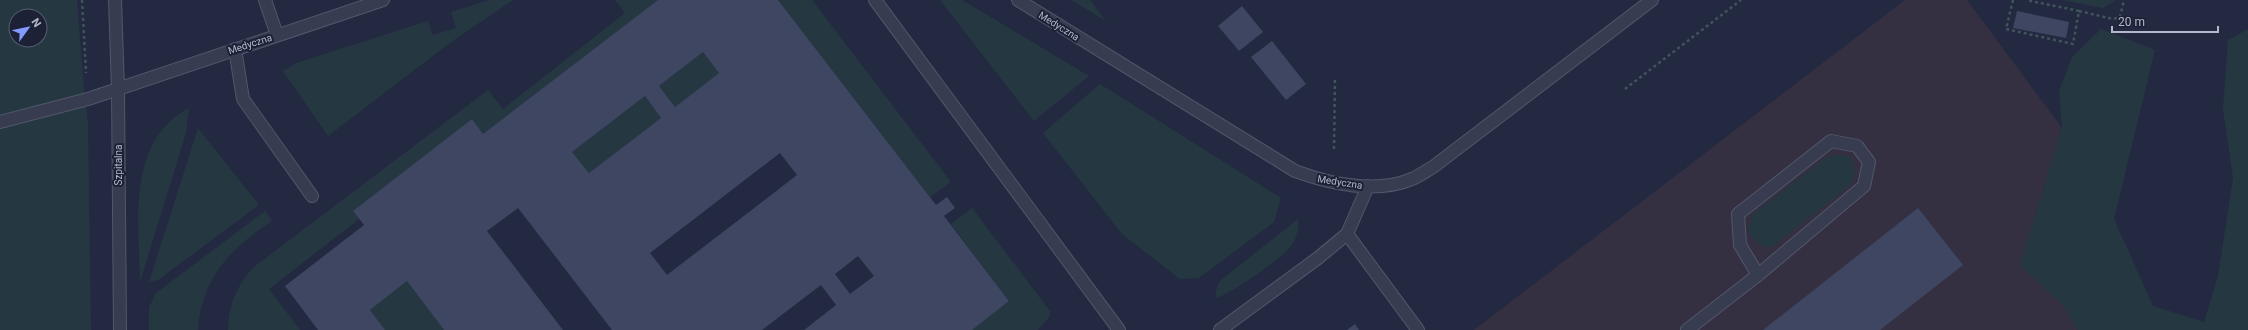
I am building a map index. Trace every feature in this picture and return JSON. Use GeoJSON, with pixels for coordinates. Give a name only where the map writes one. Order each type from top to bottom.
{"type":"FeatureCollection","features":[{"type":"Feature","properties":{"kind":"street","name":"Szpitalna"},"geometry":{"type":"LineString","coordinates":[[115,0],[118,89],[120,330]]}},
{"type":"Feature","properties":{"kind":"street"},"geometry":{"type":"LineString","coordinates":[[265,0],[277,35]]}},
{"type":"Feature","properties":{"kind":"street","name":"Medyczna"},"geometry":{"type":"LineString","coordinates":[[0,122],[88,100],[383,0]]}},
{"type":"Feature","properties":{"kind":"street"},"geometry":{"type":"LineString","coordinates":[[874,0],[1120,330]]}},
{"type":"Feature","properties":{"kind":"street","name":"Medyczna"},"geometry":{"type":"LineString","coordinates":[[1018,0],[1295,171],[1322,181],[1368,186],[1388,185],[1411,179],[1433,167],[1652,0]]}},
{"type":"Feature","properties":{"kind":"street"},"geometry":{"type":"LineString","coordinates":[[235,49],[243,99],[312,196]]}},
{"type":"Feature","properties":{"kind":"street"},"geometry":{"type":"LineString","coordinates":[[1687,330],[1758,275],[1864,186],[1868,162],[1857,146],[1831,142],[1738,214],[1740,245],[1758,275]]}},
{"type":"Feature","properties":{"kind":"street"},"geometry":{"type":"LineString","coordinates":[[1220,330],[1318,258],[1347,234],[1368,186]]}},
{"type":"Feature","properties":{"kind":"street"},"geometry":{"type":"LineString","coordinates":[[1347,234],[1418,330]]}},
{"type":"Feature","properties":{"kind":"path"},"geometry":{"type":"LineString","coordinates":[[82,0],[88,100]]}},
{"type":"Feature","properties":{"kind":"path"},"geometry":{"type":"LineString","coordinates":[[1625,90],[1741,0]]}},
{"type":"Feature","properties":{"kind":"path"},"geometry":{"type":"LineString","coordinates":[[2013,0],[2006,29],[2073,44],[2079,11]]}},
{"type":"Feature","properties":{"kind":"path"},"geometry":{"type":"LineString","coordinates":[[2026,0],[2113,19],[2120,16],[2124,0]]}},
{"type":"Feature","properties":{"kind":"path"},"geometry":{"type":"LineString","coordinates":[[1334,149],[1335,78]]}},
{"type":"Feature","properties":{"kind":"shaded area"},"geometry":{"type":"Polygon","coordinates":[[[0,0],[77,0],[88,125],[91,330],[0,330],[0,0]]]}},
{"type":"Feature","properties":{"kind":"shaded area"},"geometry":{"type":"Polygon","coordinates":[[[489,0],[513,0],[451,42],[328,136],[283,71],[296,63],[428,21],[433,35],[456,28],[451,12],[489,0]]]}},
{"type":"Feature","properties":{"kind":"shaded area"},"geometry":{"type":"Polygon","coordinates":[[[615,0],[658,0],[483,134],[472,120],[353,211],[359,219],[269,289],[300,330],[228,330],[228,321],[235,295],[239,287],[255,266],[488,90],[503,109],[625,13],[615,0]]]}},
{"type":"Feature","properties":{"kind":"shaded area"},"geometry":{"type":"Polygon","coordinates":[[[778,0],[812,0],[951,182],[930,197],[778,0]]]}},
{"type":"Feature","properties":{"kind":"shaded area"},"geometry":{"type":"Polygon","coordinates":[[[940,0],[962,0],[1089,76],[1034,121],[940,0]]]}},
{"type":"Feature","properties":{"kind":"shaded area"},"geometry":{"type":"Polygon","coordinates":[[[1071,0],[1090,0],[1106,21],[1071,0]]]}},
{"type":"Feature","properties":{"kind":"shaded area"},"geometry":{"type":"Polygon","coordinates":[[[1905,0],[1967,0],[2062,128],[2020,265],[2062,304],[2078,330],[1474,330],[1905,0]]]}},
{"type":"Feature","properties":{"kind":"shaded area"},"geometry":{"type":"Polygon","coordinates":[[[2062,0],[2116,0],[2103,8],[2062,0]]]}},
{"type":"Feature","properties":{"kind":"shaded area"},"geometry":{"type":"Polygon","coordinates":[[[2101,29],[2155,50],[2114,219],[2153,306],[2204,322],[2218,276],[2233,178],[2223,109],[2228,40],[2248,29],[2248,330],[2078,330],[2062,304],[2020,265],[2062,128],[2059,91],[2072,57],[2101,29]]]}},
{"type":"Feature","properties":{"kind":"shaded area"},"geometry":{"type":"Polygon","coordinates":[[[703,52],[719,73],[675,107],[659,86],[703,52]]]}},
{"type":"Feature","properties":{"kind":"shaded area"},"geometry":{"type":"Polygon","coordinates":[[[1100,84],[1281,198],[1274,222],[1199,278],[1180,279],[1122,234],[1043,133],[1100,84]]]}},
{"type":"Feature","properties":{"kind":"shaded area"},"geometry":{"type":"Polygon","coordinates":[[[645,96],[661,118],[589,173],[572,152],[645,96]]]}},
{"type":"Feature","properties":{"kind":"shaded area"},"geometry":{"type":"Polygon","coordinates":[[[189,108],[186,133],[140,282],[138,210],[140,185],[146,162],[155,141],[169,123],[189,108]]]}},
{"type":"Feature","properties":{"kind":"shaded area"},"geometry":{"type":"Polygon","coordinates":[[[198,128],[259,205],[158,280],[149,282],[198,128]]]}},
{"type":"Feature","properties":{"kind":"shaded area"},"geometry":{"type":"Polygon","coordinates":[[[1828,156],[1848,156],[1852,159],[1855,172],[1851,184],[1775,245],[1766,247],[1758,244],[1748,229],[1753,214],[1828,156]]]}},
{"type":"Feature","properties":{"kind":"shaded area"},"geometry":{"type":"Polygon","coordinates":[[[972,208],[1050,311],[1050,316],[1038,330],[972,330],[1009,301],[951,224],[972,208]]]}},
{"type":"Feature","properties":{"kind":"shaded area"},"geometry":{"type":"Polygon","coordinates":[[[265,211],[272,221],[243,242],[221,266],[212,280],[205,295],[198,330],[149,330],[149,307],[156,293],[265,211]]]}},
{"type":"Feature","properties":{"kind":"shaded area"},"geometry":{"type":"Polygon","coordinates":[[[1298,219],[1296,236],[1286,252],[1244,283],[1215,298],[1217,286],[1221,280],[1298,219]]]}},
{"type":"Feature","properties":{"kind":"shaded area"},"geometry":{"type":"Polygon","coordinates":[[[407,281],[444,330],[385,330],[370,310],[407,281]]]}},
{"type":"Feature","properties":{"kind":"building"},"geometry":{"type":"Polygon","coordinates":[[[658,0],[778,0],[936,205],[947,197],[955,208],[944,216],[1009,301],[972,330],[804,330],[836,305],[821,285],[762,330],[612,330],[518,208],[487,231],[563,330],[444,330],[407,281],[370,310],[385,330],[318,330],[285,286],[364,225],[353,211],[472,119],[483,134],[658,0]],[[703,52],[659,86],[675,107],[719,73],[703,52]],[[645,96],[572,152],[589,173],[661,118],[645,96]],[[780,153],[650,253],[667,275],[797,175],[780,153]],[[858,256],[835,274],[850,294],[874,276],[858,256]]]}},
{"type":"Feature","properties":{"kind":"building"},"geometry":{"type":"Polygon","coordinates":[[[1242,6],[1263,32],[1239,51],[1218,26],[1242,6]]]}},
{"type":"Feature","properties":{"kind":"building"},"geometry":{"type":"Polygon","coordinates":[[[2017,11],[2069,22],[2066,38],[2013,28],[2017,11]]]}},
{"type":"Feature","properties":{"kind":"building"},"geometry":{"type":"Polygon","coordinates":[[[1272,41],[1306,84],[1286,100],[1251,57],[1272,41]]]}},
{"type":"Feature","properties":{"kind":"building"},"geometry":{"type":"Polygon","coordinates":[[[1918,208],[1963,265],[1880,330],[1763,330],[1918,208]]]}},
{"type":"Feature","properties":{"kind":"building"},"geometry":{"type":"Polygon","coordinates":[[[1355,324],[1359,330],[1347,330],[1355,324]]]}}]}
